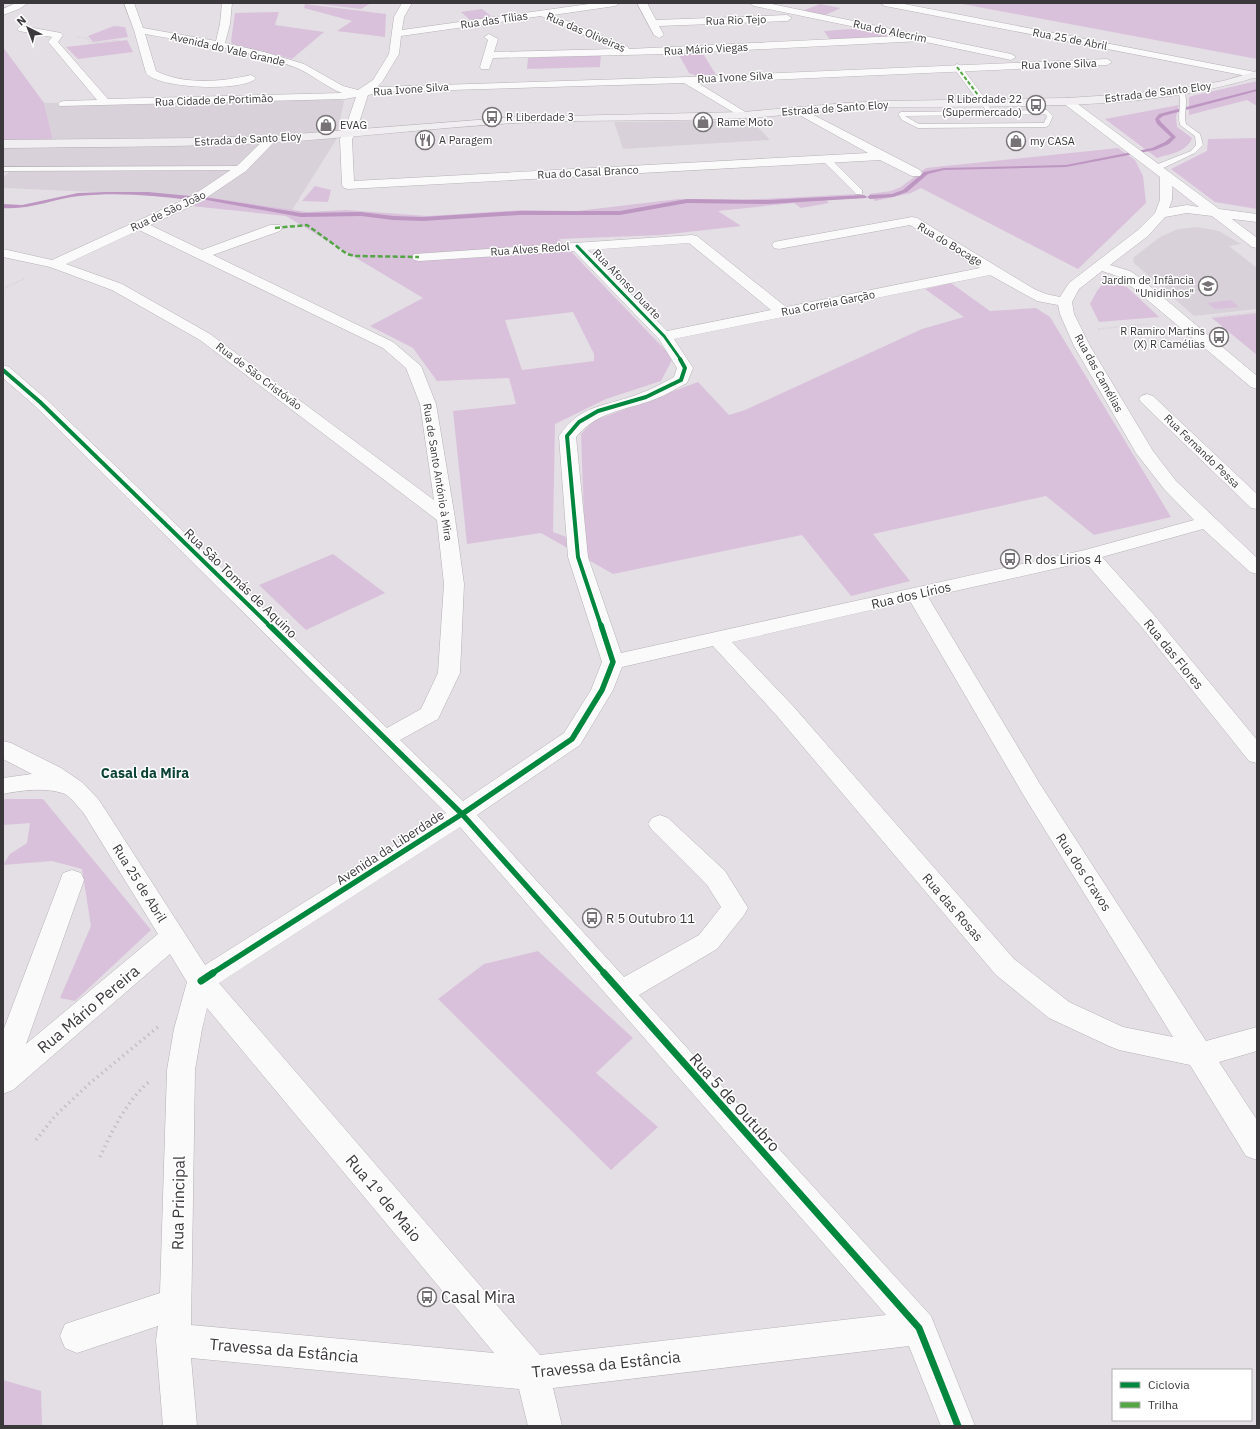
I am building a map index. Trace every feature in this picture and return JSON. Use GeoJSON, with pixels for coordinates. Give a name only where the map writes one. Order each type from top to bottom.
{"type":"FeatureCollection","features":[{"type":"Feature","properties":{"kind":"main road","name":"Estrada de Santo Eloy"},"geometry":{"type":"LineString","coordinates":[[3,144],[196,142],[271,139],[514,120],[743,115],[888,104],[987,108],[1128,97],[1182,91],[1224,84],[1256,74]]}},
{"type":"Feature","properties":{"kind":"street"},"geometry":{"type":"LineString","coordinates":[[3,12],[16,8],[23,3]]}},
{"type":"Feature","properties":{"kind":"street"},"geometry":{"type":"LineString","coordinates":[[129,3],[151,73],[161,79],[182,82],[242,81],[251,78]]}},
{"type":"Feature","properties":{"kind":"street"},"geometry":{"type":"LineString","coordinates":[[220,45],[225,24],[227,3]]}},
{"type":"Feature","properties":{"kind":"street"},"geometry":{"type":"LineString","coordinates":[[350,132],[363,93],[377,82],[394,54],[399,17],[407,3]]}},
{"type":"Feature","properties":{"kind":"street","name":"Rua das Tílias"},"geometry":{"type":"LineString","coordinates":[[397,34],[615,3]]}},
{"type":"Feature","properties":{"kind":"street"},"geometry":{"type":"LineString","coordinates":[[642,3],[681,76],[743,115]]}},
{"type":"Feature","properties":{"kind":"street","name":"Rua do Alecrim"},"geometry":{"type":"LineString","coordinates":[[754,3],[1013,58],[1021,61],[1022,65]]}},
{"type":"Feature","properties":{"kind":"street","name":"Rua 25 de Abril"},"geometry":{"type":"LineString","coordinates":[[885,3],[1256,74]]}},
{"type":"Feature","properties":{"kind":"street"},"geometry":{"type":"LineString","coordinates":[[495,12],[504,18]]}},
{"type":"Feature","properties":{"kind":"street","name":"Rua das Oliveiras"},"geometry":{"type":"LineString","coordinates":[[541,13],[631,52]]}},
{"type":"Feature","properties":{"kind":"street","name":"Rua Rio Tejo"},"geometry":{"type":"LineString","coordinates":[[653,23],[820,17]]}},
{"type":"Feature","properties":{"kind":"street"},"geometry":{"type":"LineString","coordinates":[[22,29],[58,35],[53,42],[103,100],[103,103]]}},
{"type":"Feature","properties":{"kind":"street","name":"Avenida do Vale Grande"},"geometry":{"type":"LineString","coordinates":[[140,34],[220,45],[300,66],[342,90],[363,93]]}},
{"type":"Feature","properties":{"kind":"street"},"geometry":{"type":"LineString","coordinates":[[480,86],[493,39],[488,37]]}},
{"type":"Feature","properties":{"kind":"street","name":"Rua Mário Viegas"},"geometry":{"type":"LineString","coordinates":[[488,55],[631,52],[923,38]]}},
{"type":"Feature","properties":{"kind":"street","name":"Rua Ivone Silva"},"geometry":{"type":"LineString","coordinates":[[363,93],[384,89],[686,80],[957,67],[1107,62]]}},
{"type":"Feature","properties":{"kind":"street"},"geometry":{"type":"LineString","coordinates":[[957,67],[987,108]]}},
{"type":"Feature","properties":{"kind":"street","name":"Rua Cidade de Portimão"},"geometry":{"type":"LineString","coordinates":[[64,104],[346,96],[363,93]]}},
{"type":"Feature","properties":{"kind":"street"},"geometry":{"type":"LineString","coordinates":[[1068,101],[1257,244]]}},
{"type":"Feature","properties":{"kind":"street","name":"Rua do Casal Branco"},"geometry":{"type":"LineString","coordinates":[[798,110],[916,173]]}},
{"type":"Feature","properties":{"kind":"street","name":"Rua do Casal Branco"},"geometry":{"type":"LineString","coordinates":[[350,132],[346,139],[348,185],[882,156]]}},
{"type":"Feature","properties":{"kind":"street","name":"Rua de São João"},"geometry":{"type":"LineString","coordinates":[[54,264],[196,199],[242,168],[271,139]]}},
{"type":"Feature","properties":{"kind":"street"},"geometry":{"type":"LineString","coordinates":[[1065,302],[1068,294],[1074,286],[1143,233],[1162,214],[1166,200],[1161,171]]}},
{"type":"Feature","properties":{"kind":"street"},"geometry":{"type":"LineString","coordinates":[[1162,214],[1187,209],[1257,218]]}},
{"type":"Feature","properties":{"kind":"street"},"geometry":{"type":"LineString","coordinates":[[1143,233],[1171,223],[1198,220],[1219,214]]}},
{"type":"Feature","properties":{"kind":"street","name":"Rua do Bocage"},"geometry":{"type":"LineString","coordinates":[[779,245],[912,222],[1034,295],[1065,302]]}},
{"type":"Feature","properties":{"kind":"street","name":"Rua de Santo António à Mira"},"geometry":{"type":"LineString","coordinates":[[139,225],[388,345],[413,366],[428,404],[446,518],[454,584],[449,673],[430,714],[385,739]]}},
{"type":"Feature","properties":{"kind":"street"},"geometry":{"type":"LineString","coordinates":[[201,255],[275,228]]}},
{"type":"Feature","properties":{"kind":"street","name":"Rua Alves Redol"},"geometry":{"type":"LineString","coordinates":[[419,257],[692,239],[783,312]]}},
{"type":"Feature","properties":{"kind":"street","name":"Rua Afonso Duarte"},"geometry":{"type":"LineString","coordinates":[[577,246],[664,336]]}},
{"type":"Feature","properties":{"kind":"street"},"geometry":{"type":"LineString","coordinates":[[3,254],[54,264]]}},
{"type":"Feature","properties":{"kind":"street","name":"Rua de São Cristóvão"},"geometry":{"type":"LineString","coordinates":[[54,264],[117,287],[205,337],[446,518]]}},
{"type":"Feature","properties":{"kind":"street"},"geometry":{"type":"LineString","coordinates":[[1099,266],[1125,274],[1135,281],[1257,384]]}},
{"type":"Feature","properties":{"kind":"street","name":"Rua Correia Garção"},"geometry":{"type":"LineString","coordinates":[[664,336],[992,270]]}},
{"type":"Feature","properties":{"kind":"street","name":"Rua das Camélias"},"geometry":{"type":"LineString","coordinates":[[1065,302],[1067,314],[1082,346],[1130,430],[1145,453],[1170,485],[1207,522],[1257,568]]}},
{"type":"Feature","properties":{"kind":"street"},"geometry":{"type":"LineString","coordinates":[[613,662],[578,557],[567,436],[579,422],[598,411],[646,397],[681,380],[685,368],[664,336]]}},
{"type":"Feature","properties":{"kind":"street","name":"Rua São Tomás de Aquino"},"geometry":{"type":"LineString","coordinates":[[3,370],[40,402],[462,814]]}},
{"type":"Feature","properties":{"kind":"street","name":"Rua Fernando Pessa"},"geometry":{"type":"LineString","coordinates":[[1147,398],[1257,504]]}},
{"type":"Feature","properties":{"kind":"street","name":"Rua dos Lírios"},"geometry":{"type":"LineString","coordinates":[[613,662],[718,640],[1088,555],[1207,522]]}},
{"type":"Feature","properties":{"kind":"street","name":"Rua das Flores"},"geometry":{"type":"LineString","coordinates":[[1088,555],[1148,620],[1257,755]]}},
{"type":"Feature","properties":{"kind":"street","name":"Rua dos Cravos"},"geometry":{"type":"LineString","coordinates":[[916,594],[1032,790],[1257,1146]]}},
{"type":"Feature","properties":{"kind":"street","name":"Rua das Rosas"},"geometry":{"type":"LineString","coordinates":[[718,640],[785,711],[1005,967],[1059,1010],[1119,1038],[1200,1055],[1257,1039]]}},
{"type":"Feature","properties":{"kind":"street","name":"Avenida da Liberdade"},"geometry":{"type":"LineString","coordinates":[[198,994],[572,739],[602,690],[613,662]]}},
{"type":"Feature","properties":{"kind":"street","name":"Rua 25 de Abril"},"geometry":{"type":"LineString","coordinates":[[3,749],[53,774],[75,789],[91,806],[173,936],[198,994]]}},
{"type":"Feature","properties":{"kind":"street"},"geometry":{"type":"LineString","coordinates":[[3,786],[35,782],[52,783],[75,789]]}},
{"type":"Feature","properties":{"kind":"street","name":"Rua 5 de Outubro"},"geometry":{"type":"LineString","coordinates":[[462,814],[919,1328],[958,1426]]}},
{"type":"Feature","properties":{"kind":"street"},"geometry":{"type":"LineString","coordinates":[[620,992],[670,966],[708,942],[735,908],[716,878],[660,824]]}},
{"type":"Feature","properties":{"kind":"street","name":"Rua Mário Pereira"},"geometry":{"type":"LineString","coordinates":[[3,1069],[72,880]]}},
{"type":"Feature","properties":{"kind":"street","name":"Rua Mário Pereira"},"geometry":{"type":"LineString","coordinates":[[3,1081],[173,936]]}},
{"type":"Feature","properties":{"kind":"street","name":"Rua Principal"},"geometry":{"type":"LineString","coordinates":[[180,1426],[173,1340],[176,1304],[181,1070],[188,1029],[198,994]]}},
{"type":"Feature","properties":{"kind":"street","name":"Rua 1º de Maio"},"geometry":{"type":"LineString","coordinates":[[198,994],[533,1373],[545,1426]]}},
{"type":"Feature","properties":{"kind":"street"},"geometry":{"type":"LineString","coordinates":[[77,1336],[176,1304]]}},
{"type":"Feature","properties":{"kind":"street","name":"Travessa da Estância"},"geometry":{"type":"LineString","coordinates":[[173,1340],[533,1373],[919,1328]]}},
{"type":"Feature","properties":{"kind":"lane"},"geometry":{"type":"LineString","coordinates":[[1161,171],[1193,152],[1200,145],[1198,135],[1183,125],[1181,117],[1184,108],[1184,96],[1182,91]]}},
{"type":"Feature","properties":{"kind":"lane"},"geometry":{"type":"LineString","coordinates":[[987,108],[1047,112],[1050,116],[1046,125],[918,126],[904,119],[902,114],[924,114],[987,108]]}},
{"type":"Feature","properties":{"kind":"lane"},"geometry":{"type":"LineString","coordinates":[[826,159],[859,192]]}},
{"type":"Feature","properties":{"kind":"lane"},"geometry":{"type":"LineString","coordinates":[[3,169],[242,168]]}},
{"type":"Feature","properties":{"kind":"path"},"geometry":{"type":"LineString","coordinates":[[58,35],[86,38],[90,43],[140,34]]}},
{"type":"Feature","properties":{"kind":"path"},"geometry":{"type":"LineString","coordinates":[[36,1140],[55,1116],[90,1083],[150,1032],[198,994]]}},
{"type":"Feature","properties":{"kind":"path"},"geometry":{"type":"LineString","coordinates":[[100,1157],[118,1122],[138,1092],[156,1077],[181,1070]]}},
{"type":"Feature","properties":{"kind":"shaded area"},"geometry":{"type":"Polygon","coordinates":[[[310,3],[371,3],[361,9],[310,3]]]}},
{"type":"Feature","properties":{"kind":"shaded area"},"geometry":{"type":"Polygon","coordinates":[[[957,3],[1257,3],[1257,59],[957,3]]]}},
{"type":"Feature","properties":{"kind":"shaded area"},"geometry":{"type":"Polygon","coordinates":[[[305,4],[386,14],[385,37],[337,31],[352,21],[304,8],[305,4]]]}},
{"type":"Feature","properties":{"kind":"shaded area"},"geometry":{"type":"Polygon","coordinates":[[[820,4],[841,8],[825,15],[802,11],[820,4]]]}},
{"type":"Feature","properties":{"kind":"shaded area"},"geometry":{"type":"Polygon","coordinates":[[[482,9],[491,16],[470,20],[461,12],[482,9]]]}},
{"type":"Feature","properties":{"kind":"shaded area"},"geometry":{"type":"Polygon","coordinates":[[[279,12],[275,25],[324,32],[292,59],[232,44],[231,41],[235,13],[279,12]]]}},
{"type":"Feature","properties":{"kind":"shaded area"},"geometry":{"type":"Polygon","coordinates":[[[114,26],[125,27],[128,37],[93,42],[88,36],[114,26]]]}},
{"type":"Feature","properties":{"kind":"shaded area"},"geometry":{"type":"Polygon","coordinates":[[[863,28],[888,35],[887,37],[831,41],[824,31],[863,28]]]}},
{"type":"Feature","properties":{"kind":"shaded area"},"geometry":{"type":"Polygon","coordinates":[[[127,40],[133,52],[78,59],[66,47],[127,40]]]}},
{"type":"Feature","properties":{"kind":"shaded area"},"geometry":{"type":"Polygon","coordinates":[[[3,47],[44,103],[53,140],[3,140],[3,47]]]}},
{"type":"Feature","properties":{"kind":"shaded area"},"geometry":{"type":"Polygon","coordinates":[[[702,52],[716,75],[696,76],[689,73],[679,55],[702,52]]]}},
{"type":"Feature","properties":{"kind":"shaded area"},"geometry":{"type":"Polygon","coordinates":[[[601,54],[600,67],[527,69],[528,58],[601,54]]]}},
{"type":"Feature","properties":{"kind":"shaded area"},"geometry":{"type":"Polygon","coordinates":[[[1257,81],[1257,106],[1247,100],[1189,115],[1189,97],[1257,81]]]}},
{"type":"Feature","properties":{"kind":"shaded area"},"geometry":{"type":"Polygon","coordinates":[[[319,96],[344,101],[336,140],[292,210],[209,197],[3,188],[3,178],[9,172],[3,172],[3,140],[53,140],[44,103],[319,96]]]}},
{"type":"Feature","properties":{"kind":"shaded area"},"geometry":{"type":"Polygon","coordinates":[[[1179,105],[1176,117],[1177,127],[1192,138],[1190,143],[1172,154],[1157,158],[1105,119],[1179,105]]]}},
{"type":"Feature","properties":{"kind":"shaded area"},"geometry":{"type":"Polygon","coordinates":[[[749,118],[770,140],[623,149],[614,122],[717,121],[749,118]]]}},
{"type":"Feature","properties":{"kind":"shaded area"},"geometry":{"type":"Polygon","coordinates":[[[1257,138],[1257,209],[1215,202],[1171,169],[1207,151],[1208,139],[1257,138]]]}},
{"type":"Feature","properties":{"kind":"shaded area"},"geometry":{"type":"Polygon","coordinates":[[[1118,148],[1135,160],[1143,176],[1146,203],[1078,269],[921,188],[911,193],[875,201],[869,194],[891,191],[901,187],[926,168],[1118,148]]]}},
{"type":"Feature","properties":{"kind":"shaded area"},"geometry":{"type":"Polygon","coordinates":[[[315,186],[331,190],[328,202],[302,201],[315,186]]]}},
{"type":"Feature","properties":{"kind":"shaded area"},"geometry":{"type":"Polygon","coordinates":[[[859,194],[863,198],[826,200],[829,203],[801,208],[794,203],[718,211],[741,226],[661,235],[559,239],[673,358],[661,381],[606,399],[555,424],[553,532],[585,544],[581,434],[593,421],[698,382],[729,415],[745,410],[922,329],[964,317],[925,289],[951,283],[990,311],[1036,308],[1050,317],[1171,517],[1094,535],[1046,496],[873,534],[910,581],[851,596],[802,535],[613,574],[541,533],[467,544],[453,411],[516,404],[509,378],[437,381],[413,348],[370,326],[423,298],[286,216],[191,206],[209,197],[307,212],[346,210],[427,216],[524,210],[577,211],[679,199],[742,200],[859,194]],[[573,312],[505,320],[522,370],[594,361],[594,354],[573,312]]]}},
{"type":"Feature","properties":{"kind":"shaded area","name":"Jardim de Infância \"Unidinhos\""},"geometry":{"type":"Polygon","coordinates":[[[1197,227],[1219,231],[1241,244],[1229,246],[1257,268],[1257,309],[1194,316],[1134,263],[1133,258],[1160,237],[1178,229],[1197,227]]]}},
{"type":"Feature","properties":{"kind":"shaded area"},"geometry":{"type":"Polygon","coordinates":[[[1105,281],[1127,287],[1159,317],[1099,322],[1090,304],[1097,291],[1105,281]]]}},
{"type":"Feature","properties":{"kind":"shaded area"},"geometry":{"type":"Polygon","coordinates":[[[1231,300],[1239,307],[1215,309],[1207,303],[1231,300]]]}},
{"type":"Feature","properties":{"kind":"shaded area"},"geometry":{"type":"Polygon","coordinates":[[[1257,313],[1257,355],[1212,318],[1257,313]]]}},
{"type":"Feature","properties":{"kind":"shaded area"},"geometry":{"type":"Polygon","coordinates":[[[333,554],[385,593],[306,630],[259,585],[333,554]]]}},
{"type":"Feature","properties":{"kind":"shaded area"},"geometry":{"type":"Polygon","coordinates":[[[5,799],[43,799],[151,930],[75,1001],[60,998],[91,926],[82,869],[52,861],[3,865],[10,854],[27,843],[30,823],[3,825],[3,801],[5,799]]]}},
{"type":"Feature","properties":{"kind":"shaded area"},"geometry":{"type":"Polygon","coordinates":[[[538,951],[633,1038],[596,1073],[658,1127],[611,1170],[438,999],[484,964],[538,951]]]}},
{"type":"Feature","properties":{"kind":"shaded area"},"geometry":{"type":"Polygon","coordinates":[[[3,1380],[41,1391],[42,1426],[3,1426],[3,1380]]]}},
{"type":"Feature","properties":{"kind":"waterway"},"geometry":{"type":"LineString","coordinates":[[870,197],[893,195],[905,191],[926,173],[944,169],[1066,166],[1153,149],[1167,143],[1174,137],[1159,123],[1157,119],[1161,115],[1257,90]]}},
{"type":"Feature","properties":{"kind":"waterway"},"geometry":{"type":"LineString","coordinates":[[3,206],[12,207],[31,205],[69,196],[106,193],[148,194],[190,198]]}},
{"type":"Feature","properties":{"kind":"waterway"},"geometry":{"type":"LineString","coordinates":[[204,199],[301,215],[361,214],[393,218],[423,219],[519,213],[620,213],[687,201],[768,202],[864,197]]}},
{"type":"Feature","properties":{"kind":"marked path"},"geometry":{"type":"LineString","coordinates":[[957,67],[984,103]]}},
{"type":"Feature","properties":{"kind":"marked path"},"geometry":{"type":"LineString","coordinates":[[275,228],[307,225],[347,254],[355,256],[419,257]]}},
{"type":"Feature","properties":{"kind":"cycle path"},"geometry":{"type":"LineString","coordinates":[[201,981],[462,814],[572,739],[602,690],[613,662],[578,557],[567,436],[579,422],[598,411],[646,397],[681,380],[685,368],[664,336],[577,246]]}},
{"type":"Feature","properties":{"kind":"cycle path"},"geometry":{"type":"LineString","coordinates":[[3,370],[40,402],[462,814],[919,1328],[958,1426]]}},
{"type":"Feature","properties":{"kind":"place","name":"R Liberdade 22 (Supermercado)"},"geometry":{"type":"Point","coordinates":[1036,105]}},
{"type":"Feature","properties":{"kind":"place","name":"R Liberdade 3"},"geometry":{"type":"Point","coordinates":[492,117]}},
{"type":"Feature","properties":{"kind":"place","name":"Rame Moto"},"geometry":{"type":"Point","coordinates":[703,122]}},
{"type":"Feature","properties":{"kind":"place","name":"EVAG"},"geometry":{"type":"Point","coordinates":[326,125]}},
{"type":"Feature","properties":{"kind":"place","name":"A Paragem"},"geometry":{"type":"Point","coordinates":[425,140]}},
{"type":"Feature","properties":{"kind":"place","name":"my CASA"},"geometry":{"type":"Point","coordinates":[1016,141]}},
{"type":"Feature","properties":{"kind":"place","name":"Jardim de Infância \"Unidinhos\""},"geometry":{"type":"Point","coordinates":[1208,286]}},
{"type":"Feature","properties":{"kind":"place","name":"R Ramiro Martins (X) R Camélias"},"geometry":{"type":"Point","coordinates":[1219,337]}},
{"type":"Feature","properties":{"kind":"place","name":"R dos Lirios 4"},"geometry":{"type":"Point","coordinates":[1010,559]}},
{"type":"Feature","properties":{"kind":"place","name":"R 5 Outubro 11"},"geometry":{"type":"Point","coordinates":[592,918]}},
{"type":"Feature","properties":{"kind":"place","name":"Casal Mira"},"geometry":{"type":"Point","coordinates":[427,1297]}},
{"type":"Feature","properties":{"kind":"district","name":"Casal da Mira"},"geometry":{"type":"Point","coordinates":[145,773]}}]}
